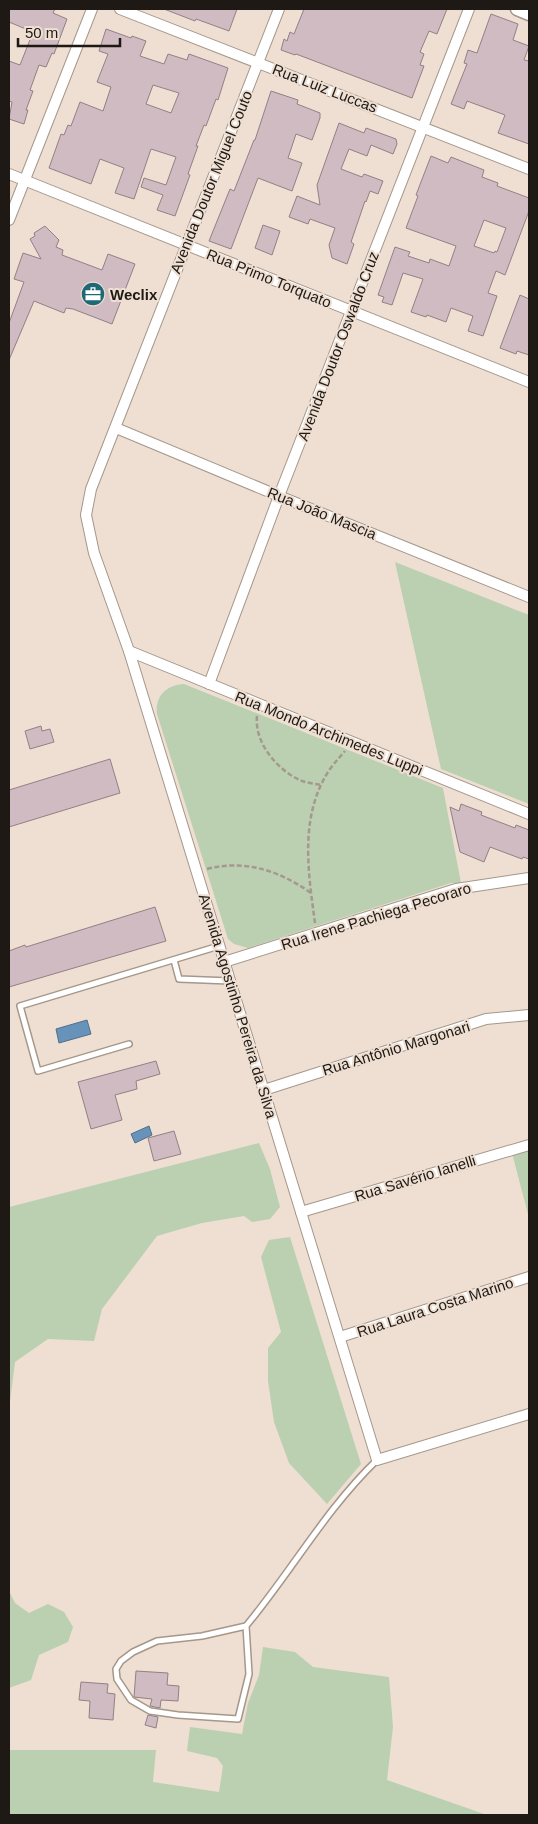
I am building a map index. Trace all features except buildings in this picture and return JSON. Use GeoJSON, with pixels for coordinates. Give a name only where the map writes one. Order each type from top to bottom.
{"type":"FeatureCollection","features":[{"type":"Feature","properties":{"kind":"street"},"geometry":{"type":"LineString","coordinates":[[9,220],[92,9]]}},
{"type":"Feature","properties":{"kind":"street","name":"Rua Luiz Luccas"},"geometry":{"type":"LineString","coordinates":[[120,9],[529,169]]}},
{"type":"Feature","properties":{"kind":"street","name":"Avenida Doutor Miguel Couto"},"geometry":{"type":"LineString","coordinates":[[94,553],[86,515],[91,489],[279,9]]}},
{"type":"Feature","properties":{"kind":"street","name":"Avenida Doutor Oswaldo Cruz"},"geometry":{"type":"LineString","coordinates":[[209,684],[279,496],[468,9]]}},
{"type":"Feature","properties":{"kind":"street"},"geometry":{"type":"LineString","coordinates":[[517,9],[529,14]]}},
{"type":"Feature","properties":{"kind":"street","name":"Rua Primo Torquato"},"geometry":{"type":"LineString","coordinates":[[9,174],[529,382]]}},
{"type":"Feature","properties":{"kind":"street","name":"Rua João Mascia"},"geometry":{"type":"LineString","coordinates":[[116,428],[279,496],[529,596]]}},
{"type":"Feature","properties":{"kind":"street","name":"Avenida Agostinho Pereira da Silva"},"geometry":{"type":"LineString","coordinates":[[94,553],[129,651],[378,1460]]}},
{"type":"Feature","properties":{"kind":"street","name":"Rua Mondo Archimedes Luppi"},"geometry":{"type":"LineString","coordinates":[[129,651],[529,814]]}},
{"type":"Feature","properties":{"kind":"street","name":"Rua Irene Pachiega Pecoraro"},"geometry":{"type":"LineString","coordinates":[[224,962],[456,890],[529,878]]}},
{"type":"Feature","properties":{"kind":"street","name":"Rua Antônio Margonari"},"geometry":{"type":"LineString","coordinates":[[264,1090],[486,1020],[529,1015]]}},
{"type":"Feature","properties":{"kind":"street","name":"Rua Savério Ianelli"},"geometry":{"type":"LineString","coordinates":[[301,1212],[529,1145]]}},
{"type":"Feature","properties":{"kind":"street","name":"Rua Laura Costa Marino"},"geometry":{"type":"LineString","coordinates":[[340,1337],[529,1277]]}},
{"type":"Feature","properties":{"kind":"street"},"geometry":{"type":"LineString","coordinates":[[378,1460],[529,1414]]}},
{"type":"Feature","properties":{"kind":"lane"},"geometry":{"type":"LineString","coordinates":[[129,1044],[38,1071],[20,1006],[220,946]]}},
{"type":"Feature","properties":{"kind":"lane"},"geometry":{"type":"LineString","coordinates":[[174,960],[179,979],[230,981]]}},
{"type":"Feature","properties":{"kind":"lane"},"geometry":{"type":"LineString","coordinates":[[246,1626],[202,1636],[157,1641],[133,1652],[121,1661],[116,1669],[117,1679],[131,1700],[150,1710],[178,1715],[238,1718],[249,1674],[246,1626],[323,1522],[361,1476],[378,1460]]}},
{"type":"Feature","properties":{"kind":"path"},"geometry":{"type":"LineString","coordinates":[[258,704],[257,721],[260,738],[277,763],[286,772],[303,781],[322,785]]}},
{"type":"Feature","properties":{"kind":"path"},"geometry":{"type":"LineString","coordinates":[[316,933],[307,850],[309,828],[314,807],[330,769],[352,742]]}},
{"type":"Feature","properties":{"kind":"path"},"geometry":{"type":"LineString","coordinates":[[197,871],[216,866],[230,865],[257,867],[276,872],[294,881],[311,893]]}},
{"type":"Feature","properties":{"kind":"green space"},"geometry":{"type":"Polygon","coordinates":[[[395,562],[529,615],[529,804],[441,769],[395,562]]]}},
{"type":"Feature","properties":{"kind":"green space"},"geometry":{"type":"Polygon","coordinates":[[[184,684],[443,788],[461,883],[451,883],[248,948],[234,944],[228,939],[157,714],[158,701],[163,692],[172,686],[184,684]]]}},
{"type":"Feature","properties":{"kind":"green space"},"geometry":{"type":"Polygon","coordinates":[[[259,1143],[270,1169],[280,1207],[270,1219],[252,1222],[244,1216],[202,1223],[157,1236],[102,1309],[94,1341],[48,1339],[15,1362],[9,1410],[9,1207],[259,1143]]]}},
{"type":"Feature","properties":{"kind":"green space"},"geometry":{"type":"Polygon","coordinates":[[[529,1151],[529,1218],[512,1153],[529,1151]]]}},
{"type":"Feature","properties":{"kind":"green space"},"geometry":{"type":"Polygon","coordinates":[[[290,1237],[361,1464],[327,1504],[289,1463],[274,1422],[268,1381],[268,1348],[281,1332],[261,1257],[269,1240],[290,1237]]]}},
{"type":"Feature","properties":{"kind":"green space"},"geometry":{"type":"Polygon","coordinates":[[[9,1591],[15,1603],[29,1613],[48,1604],[64,1612],[73,1627],[68,1642],[39,1655],[31,1680],[9,1688],[9,1591]]]}},
{"type":"Feature","properties":{"kind":"green space"},"geometry":{"type":"Polygon","coordinates":[[[263,1647],[295,1652],[313,1667],[389,1677],[393,1727],[387,1780],[487,1815],[9,1815],[9,1750],[156,1750],[153,1782],[219,1792],[223,1766],[217,1758],[187,1751],[190,1727],[242,1734],[248,1703],[259,1675],[263,1647]]]}},
{"type":"Feature","properties":{"kind":"water"},"geometry":{"type":"Polygon","coordinates":[[[87,1020],[91,1034],[59,1043],[56,1029],[87,1020]]]}},
{"type":"Feature","properties":{"kind":"water"},"geometry":{"type":"Polygon","coordinates":[[[149,1126],[152,1135],[135,1143],[131,1134],[149,1126]]]}},
{"type":"Feature","properties":{"kind":"place","name":"Weclix"},"geometry":{"type":"Point","coordinates":[93,294]}}]}
